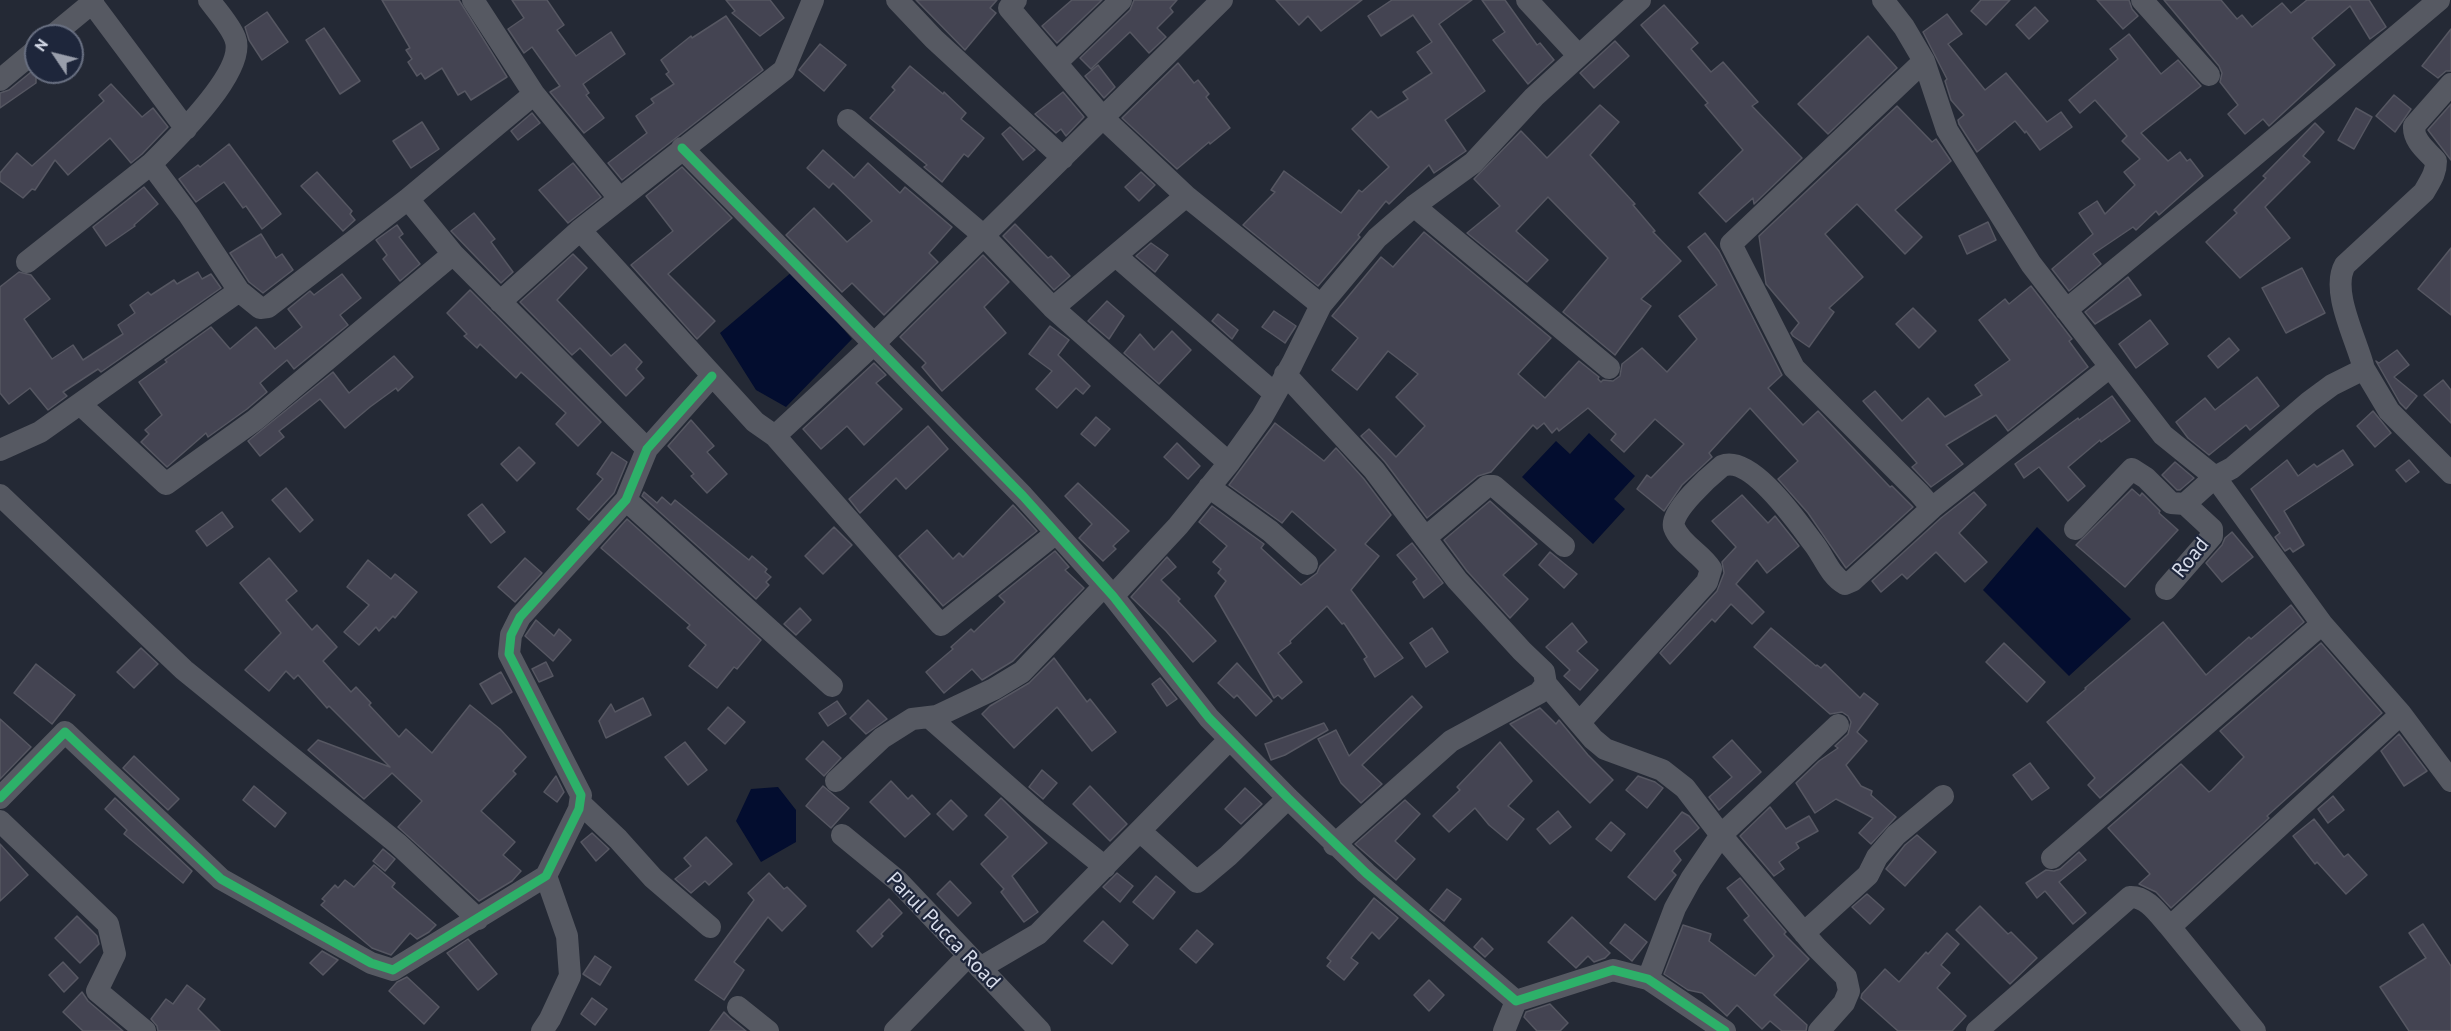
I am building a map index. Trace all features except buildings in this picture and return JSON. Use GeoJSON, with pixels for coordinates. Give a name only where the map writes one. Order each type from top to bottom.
{"type":"FeatureCollection","features":[{"type":"Feature","properties":{"kind":"street"},"geometry":{"type":"LineString","coordinates":[[27,262],[151,164],[186,129],[220,86],[236,56],[235,38],[209,0]]}},
{"type":"Feature","properties":{"kind":"street"},"geometry":{"type":"LineString","coordinates":[[473,0],[534,94],[619,198]]}},
{"type":"Feature","properties":{"kind":"street"},"geometry":{"type":"LineString","coordinates":[[500,302],[619,198],[784,70],[813,0]]}},
{"type":"Feature","properties":{"kind":"street"},"geometry":{"type":"LineString","coordinates":[[897,0],[934,39],[1063,158]]}},
{"type":"Feature","properties":{"kind":"street"},"geometry":{"type":"LineString","coordinates":[[1016,0],[1009,8],[1103,118],[1186,196],[1321,305]]}},
{"type":"Feature","properties":{"kind":"street"},"geometry":{"type":"LineString","coordinates":[[1056,63],[1121,0]]}},
{"type":"Feature","properties":{"kind":"street"},"geometry":{"type":"LineString","coordinates":[[775,436],[874,345],[1222,0]]}},
{"type":"Feature","properties":{"kind":"street"},"geometry":{"type":"LineString","coordinates":[[1527,0],[1578,55]]}},
{"type":"Feature","properties":{"kind":"street"},"geometry":{"type":"LineString","coordinates":[[836,781],[882,738],[912,719],[937,716],[994,689],[1022,672],[1178,526],[1229,463],[1262,417],[1321,305],[1377,238],[1414,206],[1473,163],[1534,97],[1640,0]]}},
{"type":"Feature","properties":{"kind":"street"},"geometry":{"type":"LineString","coordinates":[[1883,0],[1904,27],[1924,62],[1947,130],[2031,264],[2163,435],[2215,477],[2322,624],[2401,714],[2451,781]]}},
{"type":"Feature","properties":{"kind":"street"},"geometry":{"type":"LineString","coordinates":[[2142,0],[2209,75]]}},
{"type":"Feature","properties":{"kind":"street"},"geometry":{"type":"LineString","coordinates":[[2066,310],[2241,167],[2439,0]]}},
{"type":"Feature","properties":{"kind":"street"},"geometry":{"type":"LineString","coordinates":[[66,24],[92,1],[186,129]]}},
{"type":"Feature","properties":{"kind":"street"},"geometry":{"type":"LineString","coordinates":[[0,80],[24,60]]}},
{"type":"Feature","properties":{"kind":"street"},"geometry":{"type":"LineString","coordinates":[[1924,62],[1731,244],[1794,368],[1932,508]]}},
{"type":"Feature","properties":{"kind":"street"},"geometry":{"type":"LineString","coordinates":[[2451,84],[2414,126],[2413,133],[2417,140],[2436,161],[2436,171],[2432,179],[2424,192],[2345,265],[2340,275],[2341,296],[2364,369],[2389,411],[2451,473]]}},
{"type":"Feature","properties":{"kind":"street"},"geometry":{"type":"LineString","coordinates":[[151,164],[189,214],[239,291],[260,308],[268,307],[408,199],[534,94]]}},
{"type":"Feature","properties":{"kind":"street"},"geometry":{"type":"LineString","coordinates":[[848,120],[984,236],[1053,308],[1229,463]]}},
{"type":"Feature","properties":{"kind":"street"},"geometry":{"type":"LineString","coordinates":[[682,148],[1023,496],[1108,591],[1209,718],[1334,845],[1516,1001]]}},
{"type":"Feature","properties":{"kind":"street"},"geometry":{"type":"LineString","coordinates":[[1053,308],[1186,196]]}},
{"type":"Feature","properties":{"kind":"street"},"geometry":{"type":"LineString","coordinates":[[408,199],[453,254],[647,449]]}},
{"type":"Feature","properties":{"kind":"street"},"geometry":{"type":"LineString","coordinates":[[1414,206],[1609,368]]}},
{"type":"Feature","properties":{"kind":"street"},"geometry":{"type":"LineString","coordinates":[[580,230],[755,422],[775,436],[941,625],[1056,533]]}},
{"type":"Feature","properties":{"kind":"street"},"geometry":{"type":"LineString","coordinates":[[80,404],[166,484],[255,420],[453,254]]}},
{"type":"Feature","properties":{"kind":"street"},"geometry":{"type":"LineString","coordinates":[[1116,256],[1280,383],[1374,470],[1457,580],[1544,672],[1546,684],[1593,739],[1605,749],[1662,770],[1685,788],[1721,835],[1804,933],[1846,977],[1850,991],[1844,1003],[1819,1031]]}},
{"type":"Feature","properties":{"kind":"street"},"geometry":{"type":"LineString","coordinates":[[0,450],[40,432],[239,291]]}},
{"type":"Feature","properties":{"kind":"street"},"geometry":{"type":"LineString","coordinates":[[1580,722],[1707,582],[1711,569],[1682,537],[1674,526],[1674,522],[1679,509],[1722,466],[1730,463],[1747,470],[1763,482],[1815,545],[1838,580],[1845,584],[1852,581],[1932,508],[2110,367]]}},
{"type":"Feature","properties":{"kind":"street","name":"Road"},"geometry":{"type":"LineString","coordinates":[[2166,589],[2212,536],[2212,530],[2186,504],[2215,477],[2232,468],[2309,402],[2332,386],[2364,369]]}},
{"type":"Feature","properties":{"kind":"street"},"geometry":{"type":"LineString","coordinates":[[0,798],[65,732],[221,879],[382,969],[393,970],[546,876],[579,810],[581,795],[509,654],[511,635],[520,617],[626,500],[647,449],[712,376]]}},
{"type":"Feature","properties":{"kind":"street"},"geometry":{"type":"LineString","coordinates":[[2074,529],[2132,469],[2146,478],[2171,503],[2186,504]]}},
{"type":"Feature","properties":{"kind":"street"},"geometry":{"type":"LineString","coordinates":[[1425,538],[1487,486],[1494,486],[1564,546]]}},
{"type":"Feature","properties":{"kind":"street"},"geometry":{"type":"LineString","coordinates":[[1209,487],[1270,531],[1307,564]]}},
{"type":"Feature","properties":{"kind":"street"},"geometry":{"type":"LineString","coordinates":[[0,495],[184,670],[398,844],[478,919]]}},
{"type":"Feature","properties":{"kind":"street"},"geometry":{"type":"LineString","coordinates":[[626,500],[832,686]]}},
{"type":"Feature","properties":{"kind":"street"},"geometry":{"type":"LineString","coordinates":[[2052,858],[2322,624]]}},
{"type":"Feature","properties":{"kind":"street"},"geometry":{"type":"LineString","coordinates":[[1334,845],[1451,741],[1539,693],[1546,684]]}},
{"type":"Feature","properties":{"kind":"street"},"geometry":{"type":"LineString","coordinates":[[2170,927],[2401,714]]}},
{"type":"Feature","properties":{"kind":"street"},"geometry":{"type":"LineString","coordinates":[[929,717],[1037,812],[1105,867]]}},
{"type":"Feature","properties":{"kind":"street"},"geometry":{"type":"LineString","coordinates":[[1648,979],[1675,908],[1691,879],[1721,835],[1838,725]]}},
{"type":"Feature","properties":{"kind":"street"},"geometry":{"type":"LineString","coordinates":[[895,1031],[974,962],[1038,934],[1141,832],[1230,739]]}},
{"type":"Feature","properties":{"kind":"street"},"geometry":{"type":"LineString","coordinates":[[1804,933],[1868,875],[1876,857],[1896,835],[1943,796]]}},
{"type":"Feature","properties":{"kind":"street"},"geometry":{"type":"LineString","coordinates":[[1141,832],[1197,882],[1228,856],[1288,798]]}},
{"type":"Feature","properties":{"kind":"street"},"geometry":{"type":"LineString","coordinates":[[580,803],[618,839],[653,878],[710,927]]}},
{"type":"Feature","properties":{"kind":"street"},"geometry":{"type":"LineString","coordinates":[[0,821],[108,924],[115,954],[98,991],[143,1030]]}},
{"type":"Feature","properties":{"kind":"street","name":"Parul Pucca Road"},"geometry":{"type":"LineString","coordinates":[[842,835],[898,881],[1040,1031]]}},
{"type":"Feature","properties":{"kind":"street"},"geometry":{"type":"LineString","coordinates":[[542,1031],[570,976],[567,936],[546,876]]}},
{"type":"Feature","properties":{"kind":"street"},"geometry":{"type":"LineString","coordinates":[[1977,1031],[2130,897],[2137,897],[2146,902],[2170,927],[2255,1031]]}},
{"type":"Feature","properties":{"kind":"street"},"geometry":{"type":"LineString","coordinates":[[1516,1001],[1613,970],[1648,979],[1725,1031]]}},
{"type":"Feature","properties":{"kind":"street"},"geometry":{"type":"LineString","coordinates":[[1504,1031],[1516,1001]]}},
{"type":"Feature","properties":{"kind":"street"},"geometry":{"type":"LineString","coordinates":[[738,1007],[768,1031]]}},
{"type":"Feature","properties":{"kind":"water"},"geometry":{"type":"Polygon","coordinates":[[[793,271],[852,339],[786,407],[756,390],[720,333],[793,271]]]}},
{"type":"Feature","properties":{"kind":"water"},"geometry":{"type":"Polygon","coordinates":[[[1589,433],[1635,476],[1614,499],[1625,509],[1593,544],[1522,477],[1556,441],[1570,454],[1589,433]]]}},
{"type":"Feature","properties":{"kind":"water"},"geometry":{"type":"Polygon","coordinates":[[[2037,527],[2131,619],[2069,676],[1983,590],[2037,527]]]}},
{"type":"Feature","properties":{"kind":"water"},"geometry":{"type":"Polygon","coordinates":[[[778,787],[796,810],[796,842],[761,862],[736,821],[751,789],[778,787]]]}},
{"type":"Feature","properties":{"kind":"cycle path"},"geometry":{"type":"LineString","coordinates":[[682,148],[1023,496],[1113,596],[1209,718],[1366,873],[1516,1001],[1613,970],[1648,979],[1725,1031]]}},
{"type":"Feature","properties":{"kind":"cycle path"},"geometry":{"type":"LineString","coordinates":[[0,798],[65,732],[221,879],[371,963],[393,970],[546,876],[579,809],[581,795],[509,654],[511,635],[520,617],[626,500],[647,449],[712,376]]}}]}
